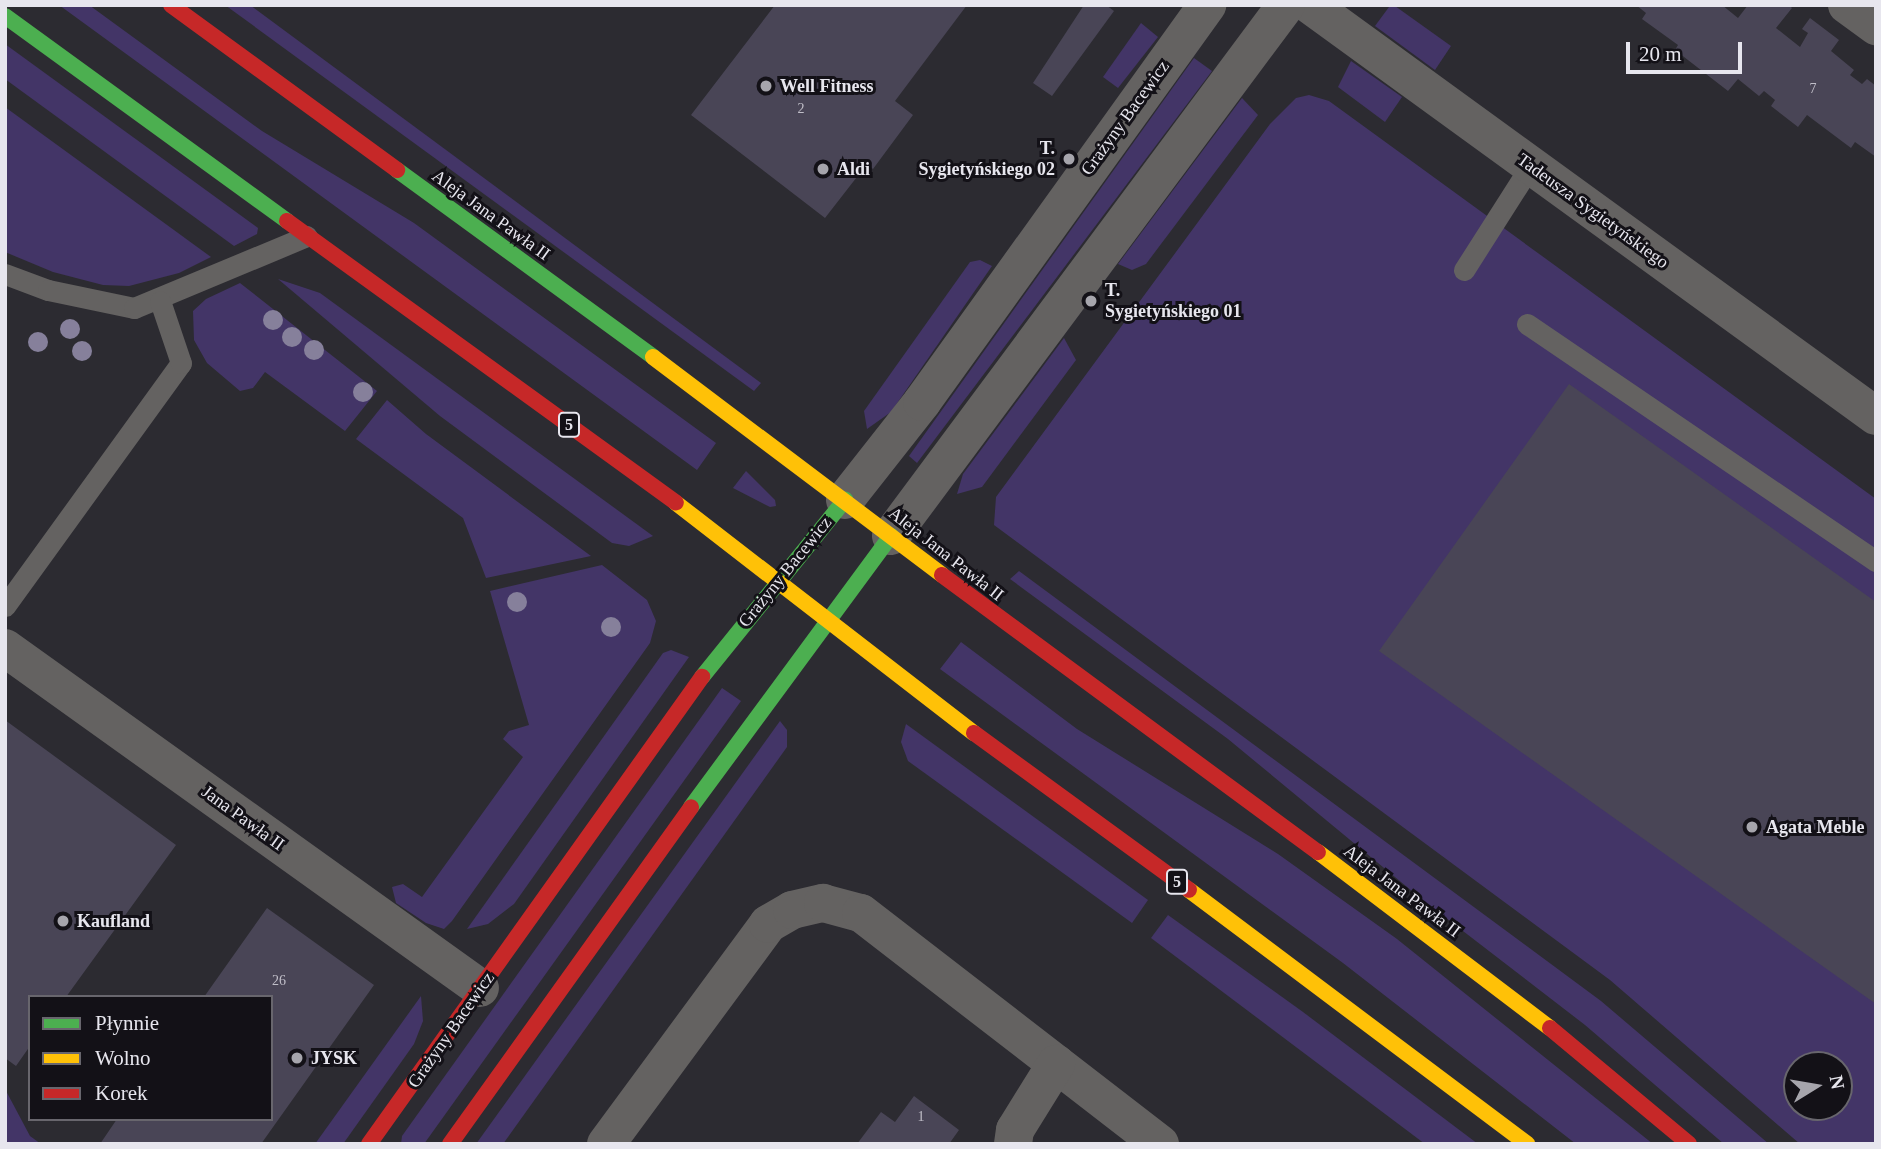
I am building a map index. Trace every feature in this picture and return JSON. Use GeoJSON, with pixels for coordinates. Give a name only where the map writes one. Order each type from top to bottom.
{"type":"FeatureCollection","features":[{"type":"Feature","properties":{"kind":"main road","name":"Aleja Jana Pawła II"},"geometry":{"type":"LineString","coordinates":[[171,5],[845,500],[1410,920],[1570,1043],[1689,1144]]}},
{"type":"Feature","properties":{"kind":"main road","name":"5"},"geometry":{"type":"LineString","coordinates":[[5,16],[777,581],[1527,1144]]}},
{"type":"Feature","properties":{"kind":"main road","name":"Grażyny Bacewicz"},"geometry":{"type":"LineString","coordinates":[[369,1144],[720,652],[845,500]]}},
{"type":"Feature","properties":{"kind":"main road"},"geometry":{"type":"LineString","coordinates":[[450,1144],[891,536]]}},
{"type":"Feature","properties":{"kind":"street","name":"Grażyny Bacewicz"},"geometry":{"type":"LineString","coordinates":[[845,500],[922,402],[1207,5]]}},
{"type":"Feature","properties":{"kind":"street"},"geometry":{"type":"LineString","coordinates":[[891,536],[1286,5]]}},
{"type":"Feature","properties":{"kind":"street","name":"Tadeusza Sygietyńskiego"},"geometry":{"type":"LineString","coordinates":[[1310,5],[1876,416]]}},
{"type":"Feature","properties":{"kind":"street"},"geometry":{"type":"LineString","coordinates":[[1847,5],[1876,26]]}},
{"type":"Feature","properties":{"kind":"street","name":"Jana Pawła II"},"geometry":{"type":"LineString","coordinates":[[5,648],[480,988]]}},
{"type":"Feature","properties":{"kind":"street"},"geometry":{"type":"LineString","coordinates":[[606,1144],[768,924],[792,909],[823,903],[861,913],[1160,1144]]}},
{"type":"Feature","properties":{"kind":"street"},"geometry":{"type":"LineString","coordinates":[[1013,1144],[1015,1130],[1056,1063]]}},
{"type":"Feature","properties":{"kind":"lane"},"geometry":{"type":"LineString","coordinates":[[1464,270],[1531,165]]}},
{"type":"Feature","properties":{"kind":"lane"},"geometry":{"type":"LineString","coordinates":[[5,274],[105,303],[134,308],[160,300],[307,236]]}},
{"type":"Feature","properties":{"kind":"lane"},"geometry":{"type":"LineString","coordinates":[[5,606],[181,363],[160,300]]}},
{"type":"Feature","properties":{"kind":"lane"},"geometry":{"type":"LineString","coordinates":[[1527,324],[1876,561]]}},
{"type":"Feature","properties":{"kind":"shaded area"},"geometry":{"type":"Polygon","coordinates":[[[59,5],[89,5],[262,131],[414,223],[716,443],[697,470],[59,5]]]}},
{"type":"Feature","properties":{"kind":"shaded area"},"geometry":{"type":"Polygon","coordinates":[[[225,5],[250,5],[761,383],[754,391],[225,5]]]}},
{"type":"Feature","properties":{"kind":"shaded area"},"geometry":{"type":"Polygon","coordinates":[[[1395,6],[1451,46],[1435,70],[1375,26],[1389,7],[1395,6]]]}},
{"type":"Feature","properties":{"kind":"shaded area"},"geometry":{"type":"Polygon","coordinates":[[[1141,23],[1158,37],[1118,88],[1103,77],[1141,23]]]}},
{"type":"Feature","properties":{"kind":"shaded area"},"geometry":{"type":"Polygon","coordinates":[[[5,44],[258,228],[257,234],[234,246],[5,79],[5,44]]]}},
{"type":"Feature","properties":{"kind":"shaded area"},"geometry":{"type":"Polygon","coordinates":[[[1194,58],[1212,71],[917,463],[909,456],[1194,58]]]}},
{"type":"Feature","properties":{"kind":"shaded area"},"geometry":{"type":"Polygon","coordinates":[[[1351,61],[1402,97],[1385,122],[1338,87],[1351,61]]]}},
{"type":"Feature","properties":{"kind":"shaded area"},"geometry":{"type":"Polygon","coordinates":[[[1309,95],[1329,101],[1876,499],[1876,1144],[1800,1144],[1610,980],[994,525],[996,497],[1270,124],[1296,98],[1309,95]]]}},
{"type":"Feature","properties":{"kind":"shaded area"},"geometry":{"type":"Polygon","coordinates":[[[1242,98],[1258,115],[1146,264],[1132,270],[1118,264],[1242,98]]]}},
{"type":"Feature","properties":{"kind":"shaded area"},"geometry":{"type":"Polygon","coordinates":[[[5,107],[211,257],[179,273],[129,286],[103,285],[53,272],[5,252],[5,107]]]}},
{"type":"Feature","properties":{"kind":"shaded area"},"geometry":{"type":"Polygon","coordinates":[[[980,260],[992,266],[891,412],[867,429],[864,411],[970,262],[980,260]]]}},
{"type":"Feature","properties":{"kind":"shaded area"},"geometry":{"type":"Polygon","coordinates":[[[278,279],[320,293],[653,536],[629,546],[612,543],[440,416],[278,279]]]}},
{"type":"Feature","properties":{"kind":"shaded area"},"geometry":{"type":"Polygon","coordinates":[[[240,283],[377,391],[345,431],[265,372],[253,388],[240,391],[207,363],[194,340],[193,311],[206,299],[240,283]]]}},
{"type":"Feature","properties":{"kind":"shaded area"},"geometry":{"type":"Polygon","coordinates":[[[1064,338],[1076,360],[982,487],[957,494],[963,474],[1064,338]]]}},
{"type":"Feature","properties":{"kind":"shaded area"},"geometry":{"type":"Polygon","coordinates":[[[387,400],[426,434],[591,556],[486,578],[463,518],[356,439],[387,400]]]}},
{"type":"Feature","properties":{"kind":"shaded area"},"geometry":{"type":"Polygon","coordinates":[[[746,471],[775,500],[776,506],[770,507],[733,488],[746,471]]]}},
{"type":"Feature","properties":{"kind":"shaded area"},"geometry":{"type":"Polygon","coordinates":[[[602,565],[647,600],[656,621],[650,643],[452,921],[444,929],[426,923],[396,903],[392,887],[403,884],[422,897],[523,757],[503,739],[509,731],[529,725],[490,591],[602,565]]]}},
{"type":"Feature","properties":{"kind":"shaded area"},"geometry":{"type":"Polygon","coordinates":[[[1019,571],[1601,1001],[1769,1144],[1724,1144],[1585,1025],[1424,901],[1228,739],[1010,579],[1019,571]]]}},
{"type":"Feature","properties":{"kind":"shaded area"},"geometry":{"type":"Polygon","coordinates":[[[961,642],[1077,729],[1278,854],[1397,939],[1653,1144],[1576,1144],[1343,963],[940,669],[961,642]]]}},
{"type":"Feature","properties":{"kind":"shaded area"},"geometry":{"type":"Polygon","coordinates":[[[671,650],[689,657],[514,904],[488,924],[467,929],[663,653],[671,650]]]}},
{"type":"Feature","properties":{"kind":"shaded area"},"geometry":{"type":"Polygon","coordinates":[[[722,688],[741,701],[424,1144],[401,1144],[402,1136],[722,688]]]}},
{"type":"Feature","properties":{"kind":"shaded area"},"geometry":{"type":"Polygon","coordinates":[[[780,721],[787,730],[787,747],[503,1144],[476,1144],[780,721]]]}},
{"type":"Feature","properties":{"kind":"shaded area"},"geometry":{"type":"Polygon","coordinates":[[[906,724],[1148,900],[1132,923],[908,761],[901,742],[906,724]]]}},
{"type":"Feature","properties":{"kind":"shaded area"},"geometry":{"type":"Polygon","coordinates":[[[1168,915],[1303,1012],[1478,1144],[1425,1144],[1151,938],[1168,915]]]}},
{"type":"Feature","properties":{"kind":"shaded area"},"geometry":{"type":"Polygon","coordinates":[[[421,996],[423,1021],[414,1044],[343,1144],[315,1144],[421,996]]]}},
{"type":"Feature","properties":{"kind":"shaded area"},"geometry":{"type":"Polygon","coordinates":[[[5,1089],[30,1136],[41,1144],[5,1144],[5,1089]]]}},
{"type":"Feature","properties":{"kind":"building"},"geometry":{"type":"Polygon","coordinates":[[[775,5],[967,5],[895,101],[913,115],[873,169],[867,164],[825,218],[691,115],[775,5]]]}},
{"type":"Feature","properties":{"kind":"building"},"geometry":{"type":"Polygon","coordinates":[[[1084,5],[1106,5],[1114,11],[1052,96],[1033,83],[1084,5]]]}},
{"type":"Feature","properties":{"kind":"building"},"geometry":{"type":"Polygon","coordinates":[[[1636,5],[1722,5],[1738,18],[1748,5],[1789,5],[1792,8],[1776,28],[1800,47],[1808,33],[1802,29],[1810,18],[1839,40],[1831,51],[1854,70],[1850,75],[1862,84],[1867,79],[1876,86],[1876,157],[1855,142],[1851,148],[1807,115],[1798,127],[1771,106],[1775,100],[1764,91],[1759,96],[1738,79],[1728,91],[1675,50],[1678,45],[1642,19],[1646,13],[1636,5]]]}},
{"type":"Feature","properties":{"kind":"building","name":"Agata Meble"},"geometry":{"type":"Polygon","coordinates":[[[1569,384],[1876,602],[1876,1004],[1379,651],[1569,384]]]}},
{"type":"Feature","properties":{"kind":"building","name":"Kaufland"},"geometry":{"type":"Polygon","coordinates":[[[5,720],[176,845],[67,995],[28,995],[28,1049],[16,1066],[5,1058],[5,720]]]}},
{"type":"Feature","properties":{"kind":"building","name":"JYSK"},"geometry":{"type":"Polygon","coordinates":[[[267,908],[374,985],[261,1144],[100,1144],[116,1121],[273,1121],[273,995],[205,995],[267,908]]]}},
{"type":"Feature","properties":{"kind":"building"},"geometry":{"type":"Polygon","coordinates":[[[914,1096],[959,1130],[949,1144],[857,1144],[881,1112],[895,1122],[914,1096]]]}},
{"type":"Feature","properties":{"kind":"traffic: fast"},"geometry":{"type":"LineString","coordinates":[[5,16],[287,221]]}},
{"type":"Feature","properties":{"kind":"traffic: fast"},"geometry":{"type":"LineString","coordinates":[[397,170],[653,357]]}},
{"type":"Feature","properties":{"kind":"traffic: fast"},"geometry":{"type":"LineString","coordinates":[[702,677],[845,500]]}},
{"type":"Feature","properties":{"kind":"traffic: fast"},"geometry":{"type":"LineString","coordinates":[[691,807],[891,536]]}},
{"type":"Feature","properties":{"kind":"traffic: slow"},"geometry":{"type":"LineString","coordinates":[[653,357],[942,575]]}},
{"type":"Feature","properties":{"kind":"traffic: slow"},"geometry":{"type":"LineString","coordinates":[[676,503],[974,733]]}},
{"type":"Feature","properties":{"kind":"traffic: slow"},"geometry":{"type":"LineString","coordinates":[[1318,852],[1550,1028]]}},
{"type":"Feature","properties":{"kind":"traffic: slow"},"geometry":{"type":"LineString","coordinates":[[1189,890],[1527,1144]]}},
{"type":"Feature","properties":{"kind":"traffic: jam"},"geometry":{"type":"LineString","coordinates":[[171,5],[397,170]]}},
{"type":"Feature","properties":{"kind":"traffic: jam"},"geometry":{"type":"LineString","coordinates":[[287,221],[676,503]]}},
{"type":"Feature","properties":{"kind":"traffic: jam"},"geometry":{"type":"LineString","coordinates":[[942,575],[1318,852]]}},
{"type":"Feature","properties":{"kind":"traffic: jam"},"geometry":{"type":"LineString","coordinates":[[369,1144],[702,677]]}},
{"type":"Feature","properties":{"kind":"traffic: jam"},"geometry":{"type":"LineString","coordinates":[[974,733],[1189,890]]}},
{"type":"Feature","properties":{"kind":"traffic: jam"},"geometry":{"type":"LineString","coordinates":[[450,1144],[691,807]]}},
{"type":"Feature","properties":{"kind":"traffic: jam"},"geometry":{"type":"LineString","coordinates":[[1550,1028],[1689,1144]]}},
{"type":"Feature","properties":{"kind":"place","name":"Well Fitness"},"geometry":{"type":"Point","coordinates":[766,86]}},
{"type":"Feature","properties":{"kind":"place","name":"T. Sygietyńskiego 02"},"geometry":{"type":"Point","coordinates":[1069,159]}},
{"type":"Feature","properties":{"kind":"place","name":"Aldi"},"geometry":{"type":"Point","coordinates":[823,169]}},
{"type":"Feature","properties":{"kind":"place","name":"T. Sygietyńskiego 01"},"geometry":{"type":"Point","coordinates":[1091,301]}},
{"type":"Feature","properties":{"kind":"place","name":"Agata Meble"},"geometry":{"type":"Point","coordinates":[1752,827]}},
{"type":"Feature","properties":{"kind":"place","name":"Kaufland"},"geometry":{"type":"Point","coordinates":[63,921]}},
{"type":"Feature","properties":{"kind":"place","name":"JYSK"},"geometry":{"type":"Point","coordinates":[297,1058]}}]}
